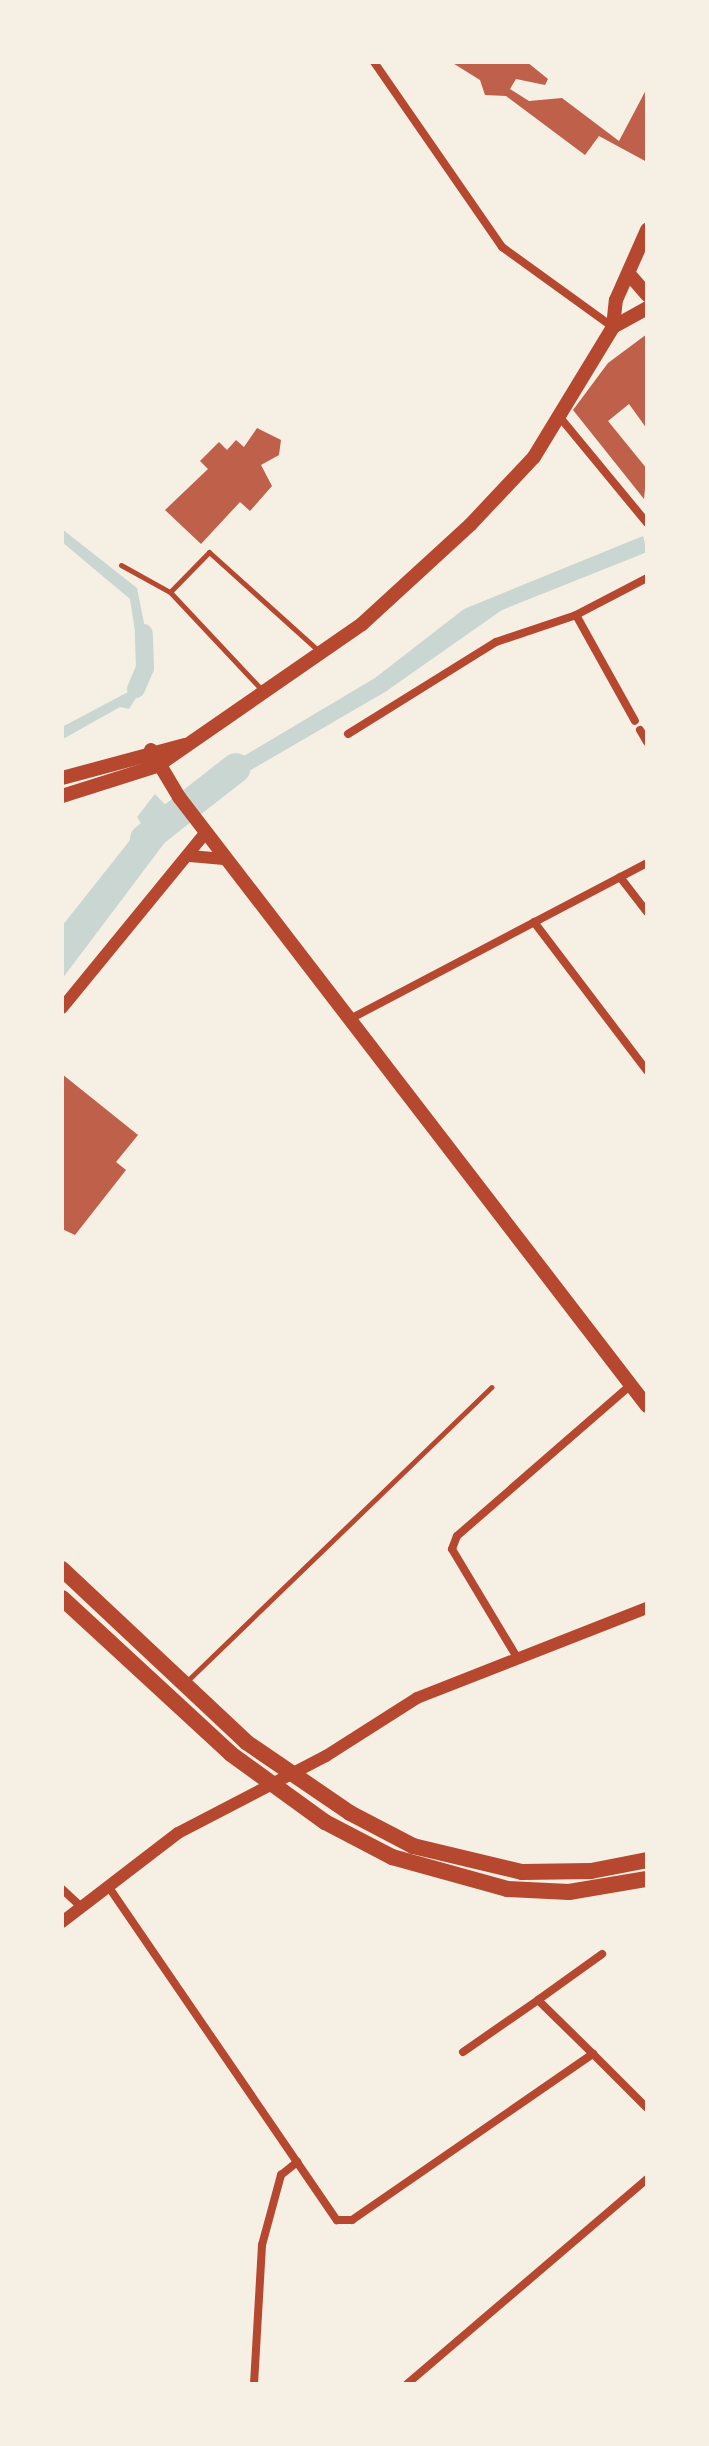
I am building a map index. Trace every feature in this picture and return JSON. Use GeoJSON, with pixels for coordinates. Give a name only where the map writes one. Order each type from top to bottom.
{"type":"FeatureCollection","features":[{"type":"Feature","properties":{"kind":"main road"},"geometry":{"type":"LineString","coordinates":[[62,796],[157,766],[398,594],[470,525],[534,457],[556,413],[613,327],[629,274],[647,230]]}},
{"type":"Feature","properties":{"kind":"main road"},"geometry":{"type":"LineString","coordinates":[[629,274],[647,295]]}},
{"type":"Feature","properties":{"kind":"main road"},"geometry":{"type":"LineString","coordinates":[[613,327],[647,308]]}},
{"type":"Feature","properties":{"kind":"main road"},"geometry":{"type":"LineString","coordinates":[[62,778],[151,750],[187,745]]}},
{"type":"Feature","properties":{"kind":"main road"},"geometry":{"type":"LineString","coordinates":[[151,750],[157,766],[179,797],[647,1406]]}},
{"type":"Feature","properties":{"kind":"main road"},"geometry":{"type":"LineString","coordinates":[[62,1569],[184,1684],[288,1771],[350,1813],[463,1862],[522,1872],[591,1871],[647,1860]]}},
{"type":"Feature","properties":{"kind":"main road"},"geometry":{"type":"LineString","coordinates":[[62,1598],[273,1785],[378,1850],[448,1877],[569,1892],[647,1879]]}},
{"type":"Feature","properties":{"kind":"street"},"geometry":{"type":"LineString","coordinates":[[374,62],[502,247],[613,327]]}},
{"type":"Feature","properties":{"kind":"street"},"geometry":{"type":"LineString","coordinates":[[556,413],[647,523]]}},
{"type":"Feature","properties":{"kind":"street"},"geometry":{"type":"LineString","coordinates":[[348,734],[496,642],[576,615],[647,578]]}},
{"type":"Feature","properties":{"kind":"street"},"geometry":{"type":"LineString","coordinates":[[576,615],[635,721]]}},
{"type":"Feature","properties":{"kind":"street"},"geometry":{"type":"LineString","coordinates":[[640,730],[647,742]]}},
{"type":"Feature","properties":{"kind":"street"},"geometry":{"type":"LineString","coordinates":[[62,1008],[190,856],[206,832]]}},
{"type":"Feature","properties":{"kind":"street"},"geometry":{"type":"LineString","coordinates":[[190,856],[227,859]]}},
{"type":"Feature","properties":{"kind":"street"},"geometry":{"type":"LineString","coordinates":[[350,1019],[647,863]]}},
{"type":"Feature","properties":{"kind":"street"},"geometry":{"type":"LineString","coordinates":[[620,877],[647,912]]}},
{"type":"Feature","properties":{"kind":"street"},"geometry":{"type":"LineString","coordinates":[[534,922],[647,1071]]}},
{"type":"Feature","properties":{"kind":"street"},"geometry":{"type":"LineString","coordinates":[[518,1659],[452,1549],[457,1536],[631,1385]]}},
{"type":"Feature","properties":{"kind":"street"},"geometry":{"type":"LineString","coordinates":[[62,1922],[178,1833],[273,1785],[288,1771],[326,1756],[417,1698],[647,1608]]}},
{"type":"Feature","properties":{"kind":"street"},"geometry":{"type":"LineString","coordinates":[[108,1886],[337,2220],[352,2220],[593,2054]]}},
{"type":"Feature","properties":{"kind":"street"},"geometry":{"type":"LineString","coordinates":[[62,1889],[80,1906]]}},
{"type":"Feature","properties":{"kind":"street"},"geometry":{"type":"LineString","coordinates":[[463,2052],[602,1954]]}},
{"type":"Feature","properties":{"kind":"street"},"geometry":{"type":"LineString","coordinates":[[538,2000],[647,2108]]}},
{"type":"Feature","properties":{"kind":"street"},"geometry":{"type":"LineString","coordinates":[[254,2384],[262,2245],[281,2175],[297,2162]]}},
{"type":"Feature","properties":{"kind":"street"},"geometry":{"type":"LineString","coordinates":[[407,2384],[647,2179]]}},
{"type":"Feature","properties":{"kind":"lane"},"geometry":{"type":"LineString","coordinates":[[170,592],[209,552],[320,652]]}},
{"type":"Feature","properties":{"kind":"lane"},"geometry":{"type":"LineString","coordinates":[[121,565],[170,592],[264,691]]}},
{"type":"Feature","properties":{"kind":"lane"},"geometry":{"type":"LineString","coordinates":[[184,1684],[491,1387]]}},
{"type":"Feature","properties":{"kind":"shaded area"},"geometry":{"type":"Polygon","coordinates":[[[62,529],[137,588],[151,658],[138,651],[130,599],[62,542],[62,529]]]}},
{"type":"Feature","properties":{"kind":"shaded area"},"geometry":{"type":"Polygon","coordinates":[[[643,536],[647,552],[502,610],[385,692],[225,785],[205,796],[197,784],[375,678],[464,609],[643,536]]]}},
{"type":"Feature","properties":{"kind":"shaded area"},"geometry":{"type":"Polygon","coordinates":[[[138,664],[152,672],[129,709],[120,707],[63,739],[62,727],[128,692],[138,664]]]}},
{"type":"Feature","properties":{"kind":"shaded area"},"geometry":{"type":"Polygon","coordinates":[[[155,794],[181,821],[62,979],[62,926],[142,825],[137,817],[155,794]]]}},
{"type":"Feature","properties":{"kind":"building"},"geometry":{"type":"Polygon","coordinates":[[[451,62],[527,62],[548,79],[545,85],[516,79],[510,89],[529,101],[562,98],[619,141],[647,88],[647,162],[599,136],[585,155],[506,96],[485,95],[480,80],[451,62]]]}},
{"type":"Feature","properties":{"kind":"building"},"geometry":{"type":"Polygon","coordinates":[[[647,334],[647,429],[629,404],[608,421],[647,469],[644,499],[573,410],[608,363],[647,334]]]}},
{"type":"Feature","properties":{"kind":"building"},"geometry":{"type":"Polygon","coordinates":[[[257,428],[281,440],[279,455],[261,465],[272,486],[250,511],[240,502],[201,544],[165,510],[208,469],[200,461],[219,442],[227,450],[236,440],[244,447],[257,428]]]}},
{"type":"Feature","properties":{"kind":"building"},"geometry":{"type":"Polygon","coordinates":[[[62,1074],[138,1135],[116,1162],[126,1170],[75,1235],[62,1229],[62,1074]]]}},
{"type":"Feature","properties":{"kind":"waterway"},"geometry":{"type":"LineString","coordinates":[[136,689],[145,668],[144,633]]}},
{"type":"Feature","properties":{"kind":"waterway"},"geometry":{"type":"LineString","coordinates":[[145,839],[236,768]]}}]}
